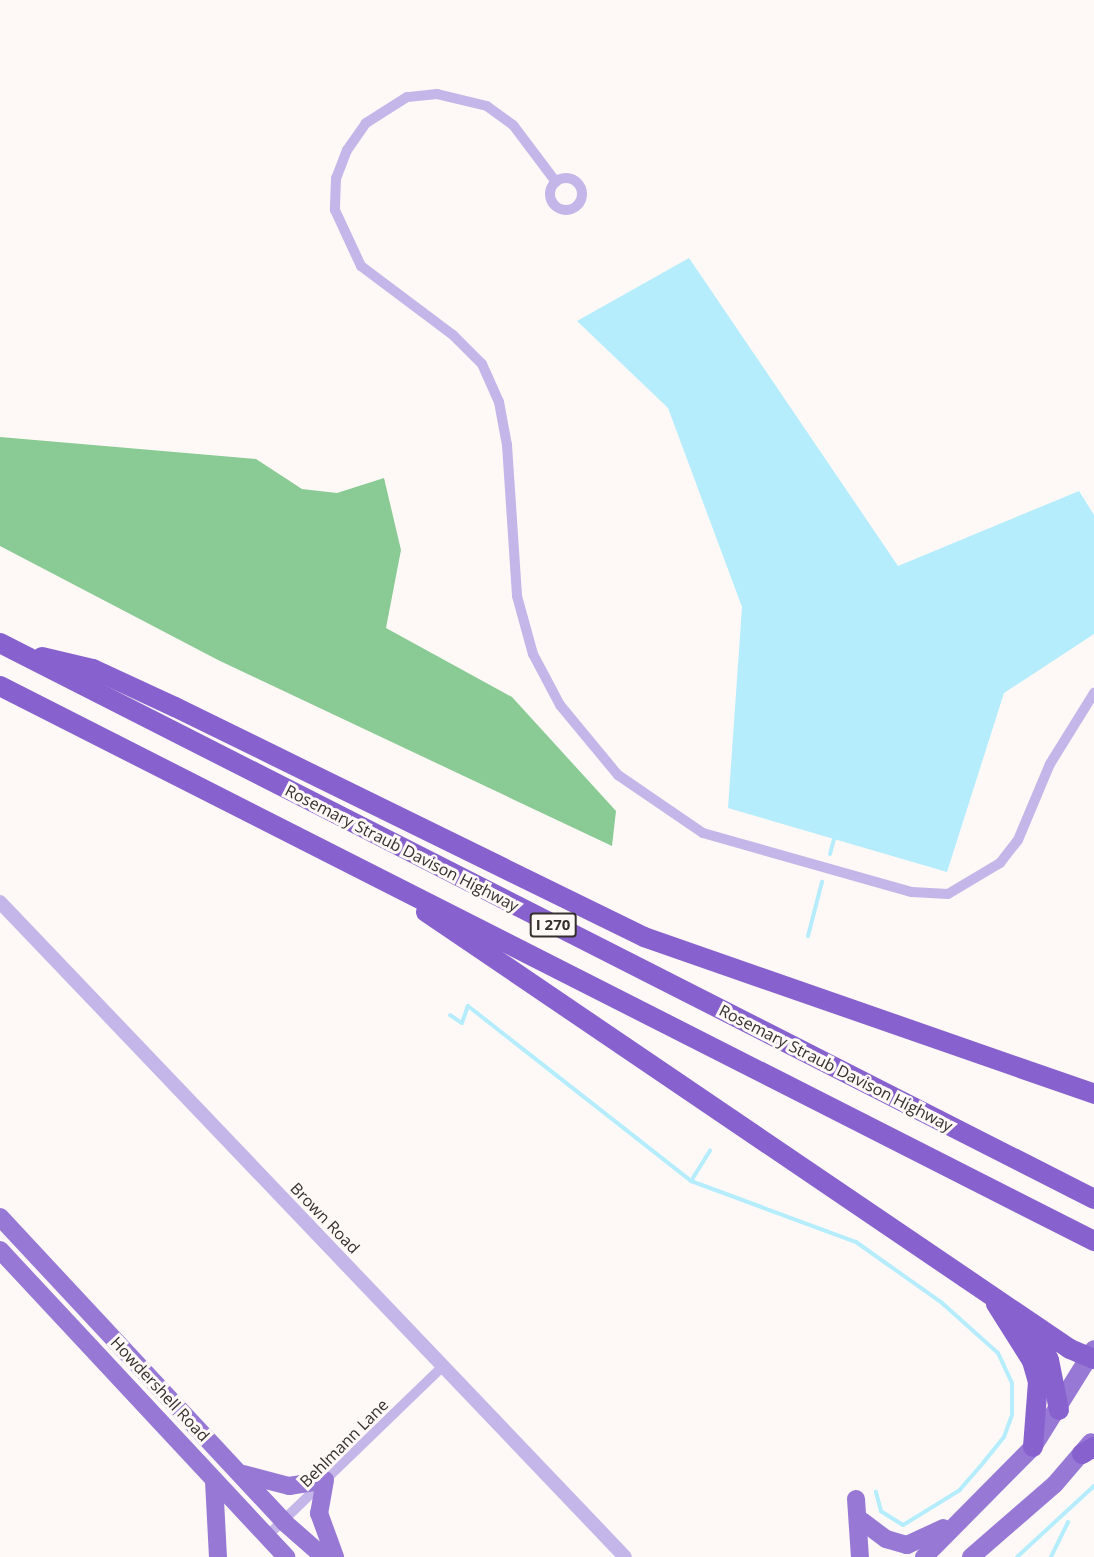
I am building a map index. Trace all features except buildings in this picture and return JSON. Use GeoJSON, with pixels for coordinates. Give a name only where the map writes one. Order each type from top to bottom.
{"type":"FeatureCollection","features":[{"type":"Feature","properties":{"kind":"highway"},"geometry":{"type":"LineString","coordinates":[[6,646],[93,669],[672,948],[1094,1094]]}},
{"type":"Feature","properties":{"kind":"highway","name":"Rosemary Straub Davison Highway"},"geometry":{"type":"LineString","coordinates":[[6,646],[1094,1199]]}},
{"type":"Feature","properties":{"kind":"highway","name":"I 270"},"geometry":{"type":"LineString","coordinates":[[0,686],[1094,1241]]}},
{"type":"Feature","properties":{"kind":"highway"},"geometry":{"type":"LineString","coordinates":[[385,882],[499,967],[600,1029],[1026,1319],[1092,1355]]}},
{"type":"Feature","properties":{"kind":"highway"},"geometry":{"type":"LineString","coordinates":[[989,1294],[1032,1361],[1038,1382],[1033,1447]]}},
{"type":"Feature","properties":{"kind":"highway"},"geometry":{"type":"LineString","coordinates":[[1026,1319],[1049,1360],[1059,1410]]}},
{"type":"Feature","properties":{"kind":"main road","name":"Howdershell Road"},"geometry":{"type":"LineString","coordinates":[[0,1217],[285,1523],[324,1557]]}},
{"type":"Feature","properties":{"kind":"main road","name":"Howdershell Road"},"geometry":{"type":"LineString","coordinates":[[0,1250],[265,1538],[286,1557]]}},
{"type":"Feature","properties":{"kind":"main road"},"geometry":{"type":"LineString","coordinates":[[924,1557],[1001,1484],[1033,1447],[1059,1410],[1092,1355]]}},
{"type":"Feature","properties":{"kind":"main road"},"geometry":{"type":"LineString","coordinates":[[974,1555],[1090,1447]]}},
{"type":"Feature","properties":{"kind":"main road"},"geometry":{"type":"LineString","coordinates":[[236,1470],[277,1485],[305,1486],[325,1480],[319,1513],[335,1557]]}},
{"type":"Feature","properties":{"kind":"main road"},"geometry":{"type":"LineString","coordinates":[[213,1480],[218,1557]]}},
{"type":"Feature","properties":{"kind":"main road"},"geometry":{"type":"LineString","coordinates":[[862,1521],[885,1539],[907,1545],[924,1542],[1001,1484]]}},
{"type":"Feature","properties":{"kind":"main road"},"geometry":{"type":"LineString","coordinates":[[856,1499],[860,1557]]}},
{"type":"Feature","properties":{"kind":"street"},"geometry":{"type":"LineString","coordinates":[[556,182],[513,125],[488,106],[437,94],[407,97],[366,123],[347,150],[336,178],[335,210],[361,266],[453,335],[482,364],[499,402],[507,445],[517,596],[533,654],[560,705],[618,775],[703,833],[912,892],[948,894],[976,882],[1018,840],[1050,764],[1094,693]]}},
{"type":"Feature","properties":{"kind":"street","name":"Brown Road"},"geometry":{"type":"LineString","coordinates":[[0,902],[625,1557]]}},
{"type":"Feature","properties":{"kind":"street","name":"Behlmann Lane"},"geometry":{"type":"LineString","coordinates":[[265,1538],[285,1523],[325,1480],[443,1366]]}},
{"type":"Feature","properties":{"kind":"green space"},"geometry":{"type":"Polygon","coordinates":[[[0,437],[256,459],[302,489],[337,493],[384,478],[401,550],[386,628],[512,697],[616,811],[612,846],[218,660],[0,546],[0,437]]]}},
{"type":"Feature","properties":{"kind":"water"},"geometry":{"type":"Polygon","coordinates":[[[689,258],[898,566],[1079,491],[1094,515],[1094,634],[1004,693],[947,872],[728,808],[742,607],[668,408],[577,321],[689,258]]]}},
{"type":"Feature","properties":{"kind":"waterway"},"geometry":{"type":"LineString","coordinates":[[830,854],[834,839]]}},
{"type":"Feature","properties":{"kind":"waterway"},"geometry":{"type":"LineString","coordinates":[[808,936],[822,882]]}},
{"type":"Feature","properties":{"kind":"waterway"},"geometry":{"type":"LineString","coordinates":[[450,1015],[462,1023],[468,1006],[691,1181],[856,1242],[942,1303],[998,1353],[1012,1383],[1012,1415],[1004,1437],[960,1490],[903,1525],[881,1511],[876,1492]]}},
{"type":"Feature","properties":{"kind":"waterway"},"geometry":{"type":"LineString","coordinates":[[691,1181],[710,1151]]}},
{"type":"Feature","properties":{"kind":"waterway"},"geometry":{"type":"LineString","coordinates":[[1017,1557],[1094,1486]]}},
{"type":"Feature","properties":{"kind":"waterway"},"geometry":{"type":"LineString","coordinates":[[1051,1557],[1068,1522]]}}]}
